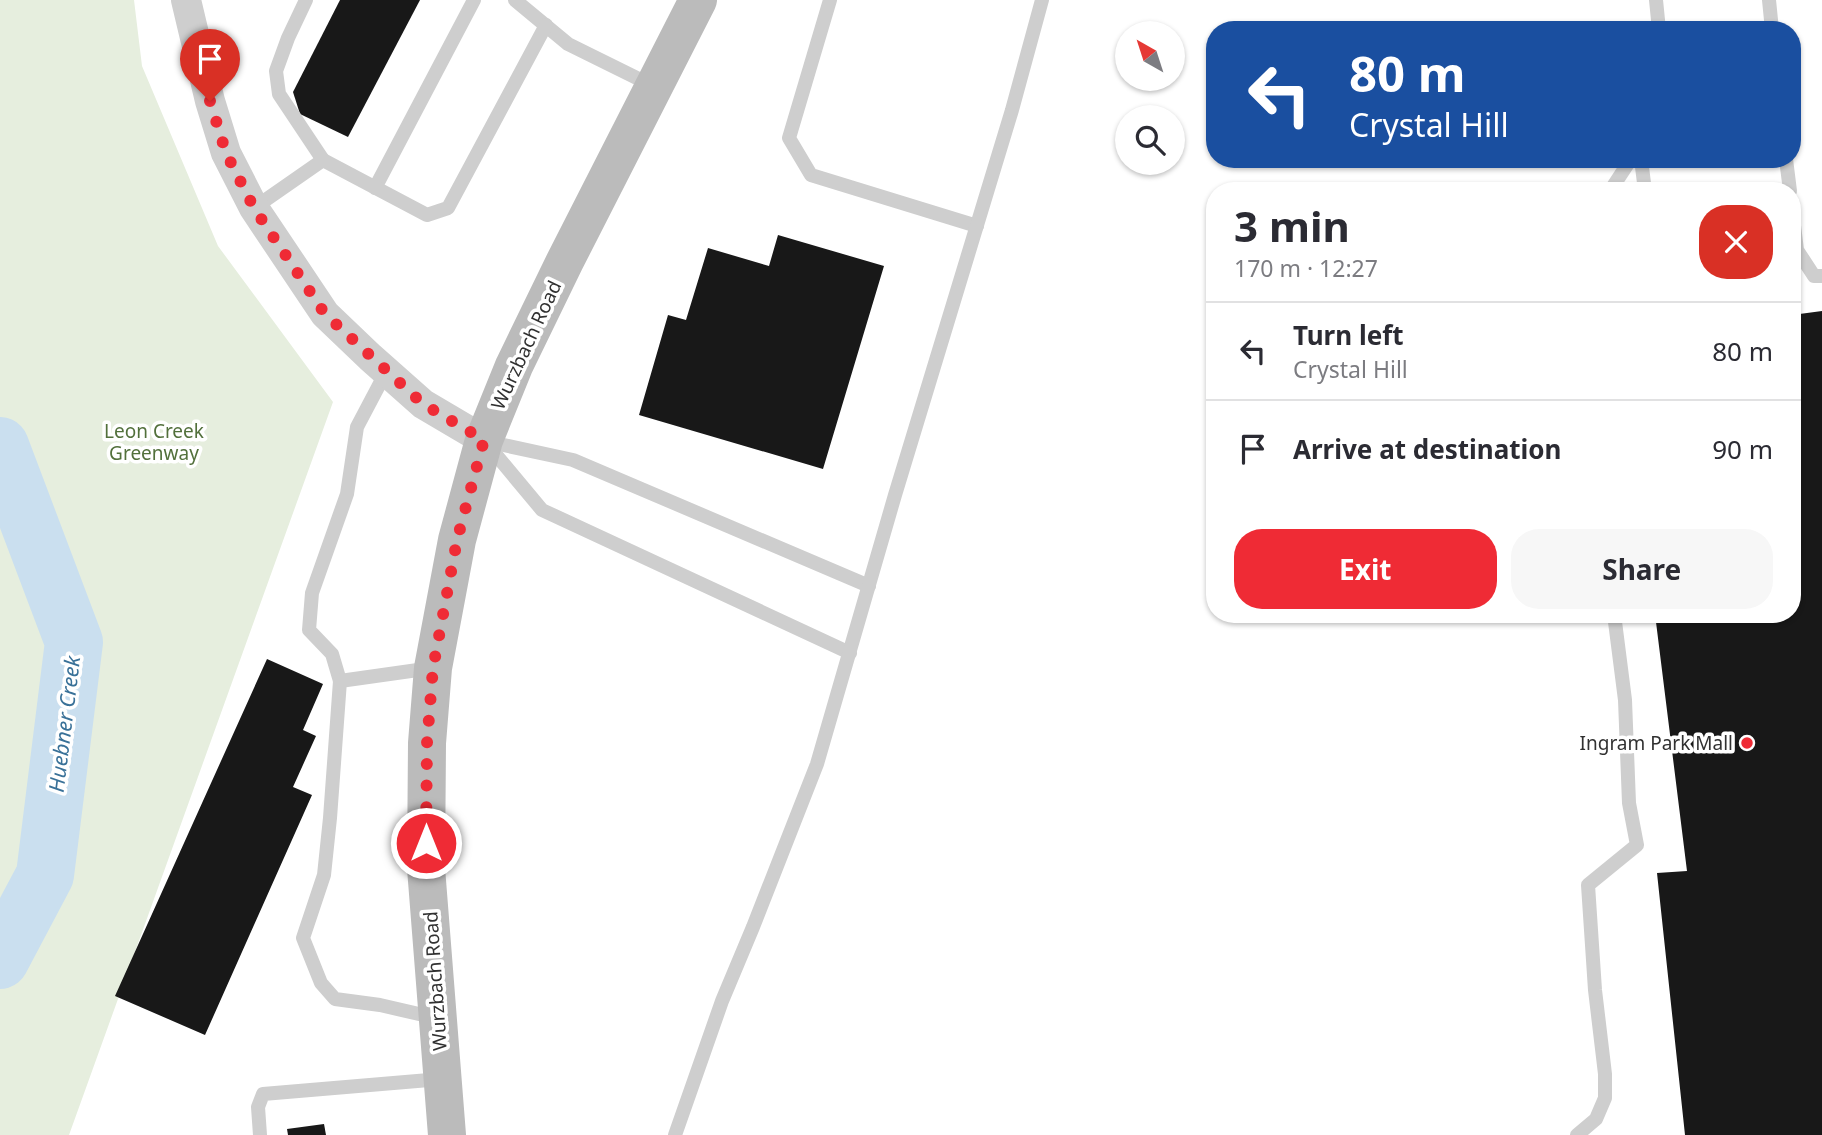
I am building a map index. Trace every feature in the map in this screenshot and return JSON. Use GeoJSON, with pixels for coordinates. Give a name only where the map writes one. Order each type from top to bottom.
{"type":"FeatureCollection","features":[{"type":"Feature","properties":{"kind":"main road","name":"Wurzbach Road"},"geometry":{"type":"LineString","coordinates":[[447,1135],[426,868],[427,743],[433,668],[457,540],[484,440],[520,354],[698,0]]}},
{"type":"Feature","properties":{"kind":"street"},"geometry":{"type":"LineString","coordinates":[[186,0],[210,101],[226,153],[254,208],[325,314],[423,404],[484,440]]}},
{"type":"Feature","properties":{"kind":"lane"},"geometry":{"type":"LineString","coordinates":[[306,0],[276,71],[279,94],[323,160],[427,215],[449,208],[546,25]]}},
{"type":"Feature","properties":{"kind":"lane"},"geometry":{"type":"LineString","coordinates":[[374,188],[474,0]]}},
{"type":"Feature","properties":{"kind":"lane"},"geometry":{"type":"LineString","coordinates":[[515,0],[568,44],[653,86]]}},
{"type":"Feature","properties":{"kind":"lane"},"geometry":{"type":"LineString","coordinates":[[830,0],[789,138],[811,175],[977,226]]}},
{"type":"Feature","properties":{"kind":"lane"},"geometry":{"type":"LineString","coordinates":[[675,1135],[722,1002],[817,764],[1012,110],[1042,0]]}},
{"type":"Feature","properties":{"kind":"lane"},"geometry":{"type":"LineString","coordinates":[[1656,0],[1658,21]]}},
{"type":"Feature","properties":{"kind":"lane"},"geometry":{"type":"LineString","coordinates":[[1769,0],[1771,21]]}},
{"type":"Feature","properties":{"kind":"lane"},"geometry":{"type":"LineString","coordinates":[[254,208],[323,160]]}},
{"type":"Feature","properties":{"kind":"lane"},"geometry":{"type":"LineString","coordinates":[[1801,256],[1814,276],[1822,276]]}},
{"type":"Feature","properties":{"kind":"lane"},"geometry":{"type":"LineString","coordinates":[[386,372],[357,427],[347,494],[312,593],[309,630],[332,654],[340,681],[324,875],[303,938],[321,983],[335,999],[419,1014]]}},
{"type":"Feature","properties":{"kind":"lane"},"geometry":{"type":"LineString","coordinates":[[484,440],[573,460],[869,586]]}},
{"type":"Feature","properties":{"kind":"lane"},"geometry":{"type":"LineString","coordinates":[[484,440],[542,510],[850,653]]}},
{"type":"Feature","properties":{"kind":"lane"},"geometry":{"type":"LineString","coordinates":[[1577,1135],[1596,1119],[1605,1098],[1588,885],[1637,845],[1629,803],[1625,700],[1615,623]]}},
{"type":"Feature","properties":{"kind":"lane"},"geometry":{"type":"LineString","coordinates":[[340,681],[433,668]]}},
{"type":"Feature","properties":{"kind":"lane"},"geometry":{"type":"LineString","coordinates":[[260,1135],[258,1107],[263,1094],[443,1079]]}},
{"type":"Feature","properties":{"kind":"green space","name":"Leon Creek Greenway"},"geometry":{"type":"Polygon","coordinates":[[[0,0],[134,0],[142,66],[218,246],[333,402],[69,1135],[0,1135],[0,0]]]}},
{"type":"Feature","properties":{"kind":"building"},"geometry":{"type":"Polygon","coordinates":[[[340,0],[420,0],[348,137],[300,114],[293,92],[340,0]]]}},
{"type":"Feature","properties":{"kind":"building"},"geometry":{"type":"Polygon","coordinates":[[[778,235],[884,266],[823,469],[639,415],[668,315],[686,320],[708,248],[769,266],[778,235]]]}},
{"type":"Feature","properties":{"kind":"building","name":"Ingram Park Mall"},"geometry":{"type":"Polygon","coordinates":[[[1822,311],[1822,1135],[1685,1135],[1657,873],[1687,871],[1656,623],[1801,623],[1801,314],[1822,311]]]}},
{"type":"Feature","properties":{"kind":"building"},"geometry":{"type":"Polygon","coordinates":[[[267,659],[323,684],[303,730],[316,736],[293,787],[312,795],[205,1035],[115,996],[267,659]]]}},
{"type":"Feature","properties":{"kind":"building"},"geometry":{"type":"Polygon","coordinates":[[[324,1124],[326,1135],[288,1135],[287,1129],[324,1124]]]}},
{"type":"Feature","properties":{"kind":"waterway","name":"Huebner Creek"},"geometry":{"type":"LineString","coordinates":[[0,446],[74,642],[45,875],[0,960]]}},
{"type":"Feature","properties":{"kind":"place","name":"Ingram Park Mall"},"geometry":{"type":"Point","coordinates":[1747,743]}},
{"type":"Feature","properties":{"kind":"route"},"geometry":{"type":"LineString","coordinates":[[210,101],[226,153],[254,208],[325,314],[423,404],[484,440],[457,540],[433,668],[427,743],[426,843]]}}]}
